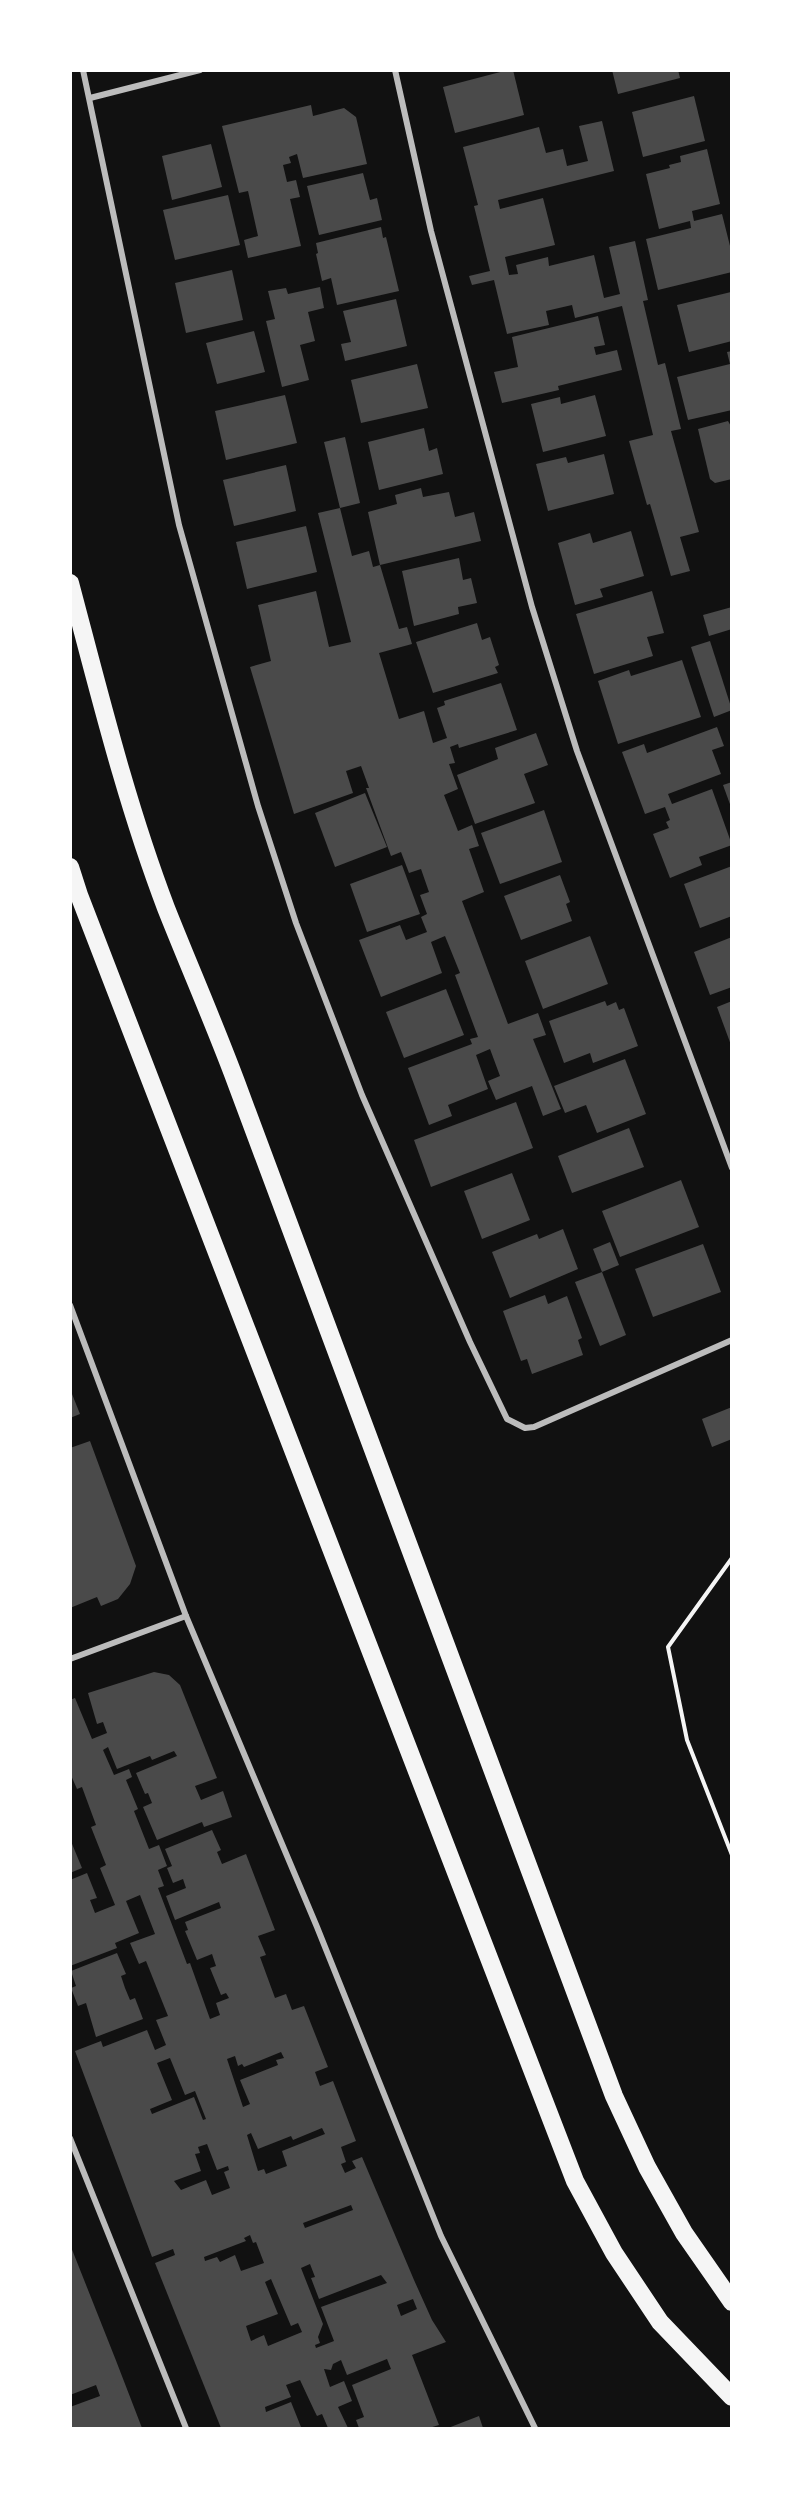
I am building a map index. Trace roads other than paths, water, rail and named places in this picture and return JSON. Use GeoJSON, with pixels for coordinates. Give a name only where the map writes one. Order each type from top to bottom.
{"type":"FeatureCollection","features":[{"type":"Feature","properties":{"kind":"highway"},"geometry":{"type":"LineString","coordinates":[[70,583],[119,766],[166,907],[232,1071],[614,2096],[647,2167],[684,2233],[732,2302]]}},
{"type":"Feature","properties":{"kind":"highway"},"geometry":{"type":"LineString","coordinates":[[70,867],[575,2181],[614,2253],[660,2322],[732,2397]]}},
{"type":"Feature","properties":{"kind":"street"},"geometry":{"type":"LineString","coordinates":[[83,70],[179,525],[258,806],[296,923],[362,1095],[502,1410],[507,1419],[516,1425],[534,1427],[732,1340]]}},
{"type":"Feature","properties":{"kind":"street"},"geometry":{"type":"LineString","coordinates":[[90,98],[200,70]]}},
{"type":"Feature","properties":{"kind":"street"},"geometry":{"type":"LineString","coordinates":[[395,70],[431,231],[532,607],[577,751],[732,1168]]}},
{"type":"Feature","properties":{"kind":"street"},"geometry":{"type":"LineString","coordinates":[[70,1305],[186,1616],[317,1927],[441,2236],[535,2428]]}},
{"type":"Feature","properties":{"kind":"street"},"geometry":{"type":"LineString","coordinates":[[70,1659],[186,1616]]}},
{"type":"Feature","properties":{"kind":"street"},"geometry":{"type":"LineString","coordinates":[[70,2138],[186,2428]]}}]}
